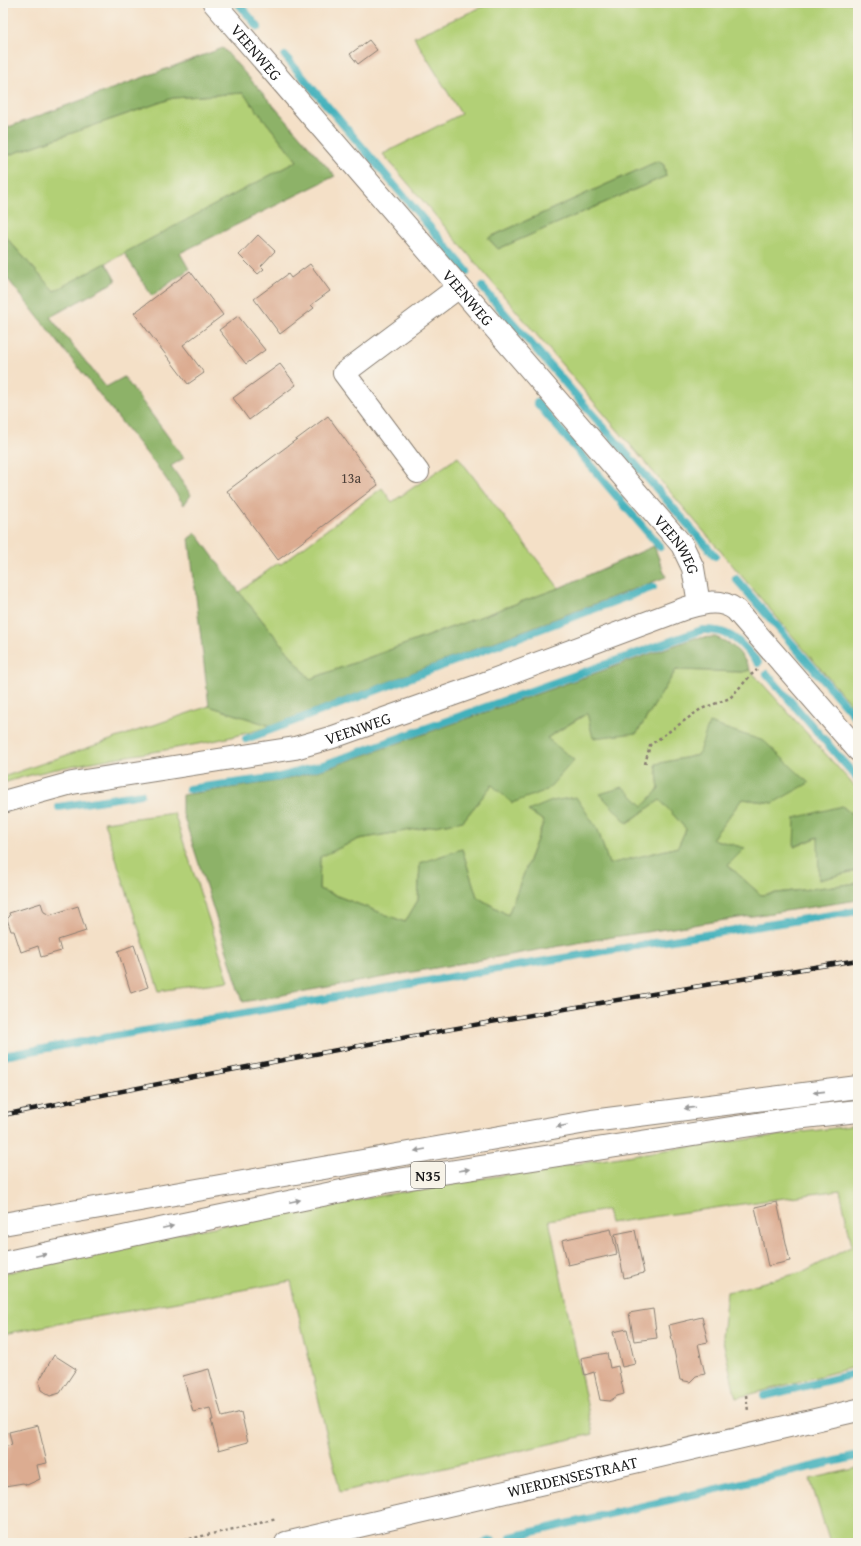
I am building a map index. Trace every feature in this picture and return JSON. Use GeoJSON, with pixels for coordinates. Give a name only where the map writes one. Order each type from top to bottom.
{"type":"FeatureCollection","features":[{"type":"Feature","properties":{"kind":"street","name":"VEENWEG"},"geometry":{"type":"LineString","coordinates":[[214,3],[682,545],[693,568],[699,604]]}},
{"type":"Feature","properties":{"kind":"street"},"geometry":{"type":"LineString","coordinates":[[418,472],[344,374],[459,287]]}},
{"type":"Feature","properties":{"kind":"street","name":"VEENWEG"},"geometry":{"type":"LineString","coordinates":[[3,802],[72,783],[295,748],[333,737],[470,689],[699,604],[711,602],[730,605],[740,614],[858,750]]}},
{"type":"Feature","properties":{"kind":"street","name":"N35"},"geometry":{"type":"LineString","coordinates":[[3,1224],[592,1121],[858,1087]]}},
{"type":"Feature","properties":{"kind":"street","name":"N35"},"geometry":{"type":"LineString","coordinates":[[3,1263],[385,1182],[794,1118],[858,1111]]}},
{"type":"Feature","properties":{"kind":"street","name":"WIERDENSESTRAAT"},"geometry":{"type":"LineString","coordinates":[[286,1543],[858,1410]]}},
{"type":"Feature","properties":{"kind":"path"},"geometry":{"type":"LineString","coordinates":[[645,764],[650,745],[701,709],[730,698],[751,675],[777,657]]}},
{"type":"Feature","properties":{"kind":"green space"},"geometry":{"type":"Polygon","coordinates":[[[483,3],[858,3],[858,713],[383,154],[461,114],[414,37],[484,6],[483,3]],[[658,161],[488,238],[498,249],[666,176],[664,165],[658,161]]]}},
{"type":"Feature","properties":{"kind":"green space"},"geometry":{"type":"Polygon","coordinates":[[[223,48],[335,176],[180,253],[189,269],[152,296],[124,253],[297,161],[243,93],[173,98],[3,157],[3,129],[223,48]]]}},
{"type":"Feature","properties":{"kind":"green space"},"geometry":{"type":"Polygon","coordinates":[[[243,93],[297,161],[54,291],[3,234],[3,157],[173,98],[243,93]]]}},
{"type":"Feature","properties":{"kind":"green space"},"geometry":{"type":"Polygon","coordinates":[[[658,161],[664,165],[666,176],[498,249],[488,238],[658,161]]]}},
{"type":"Feature","properties":{"kind":"green space"},"geometry":{"type":"Polygon","coordinates":[[[3,234],[54,291],[106,263],[116,281],[50,317],[106,387],[124,377],[184,458],[171,466],[191,495],[184,505],[162,473],[3,273],[3,234]]]}},
{"type":"Feature","properties":{"kind":"green space"},"geometry":{"type":"Polygon","coordinates":[[[458,457],[559,588],[310,679],[239,592],[278,563],[281,564],[382,488],[392,502],[458,457]]]}},
{"type":"Feature","properties":{"kind":"green space"},"geometry":{"type":"Polygon","coordinates":[[[196,533],[239,592],[310,679],[559,588],[654,546],[666,577],[271,726],[209,706],[189,538],[196,533]]]}},
{"type":"Feature","properties":{"kind":"green space"},"geometry":{"type":"Polygon","coordinates":[[[715,637],[736,649],[750,670],[742,672],[676,670],[637,733],[593,738],[587,713],[547,738],[574,760],[547,790],[512,803],[492,785],[463,821],[359,839],[320,857],[319,889],[405,922],[418,900],[420,863],[462,849],[477,897],[508,915],[544,821],[528,811],[552,801],[576,797],[598,830],[609,864],[678,847],[686,829],[660,800],[627,823],[600,794],[623,787],[643,806],[659,789],[656,764],[698,755],[709,723],[764,741],[809,783],[773,803],[742,799],[712,839],[745,848],[728,865],[761,895],[858,883],[858,900],[600,939],[243,1002],[182,811],[182,795],[279,781],[328,768],[695,638],[715,637]]]}},
{"type":"Feature","properties":{"kind":"green space"},"geometry":{"type":"Polygon","coordinates":[[[676,670],[742,672],[750,670],[858,790],[858,819],[842,806],[795,847],[819,837],[819,880],[858,870],[858,883],[761,895],[728,865],[744,848],[712,839],[742,799],[773,803],[698,755],[656,764],[659,789],[628,823],[660,799],[686,829],[678,847],[609,865],[598,830],[529,811],[544,821],[508,915],[477,897],[462,849],[420,863],[418,900],[405,922],[319,889],[320,857],[359,839],[463,821],[492,785],[547,738],[588,713],[637,733],[676,670]]]}},
{"type":"Feature","properties":{"kind":"green space"},"geometry":{"type":"Polygon","coordinates":[[[209,706],[271,726],[204,743],[70,766],[3,783],[3,777],[209,706]]]}},
{"type":"Feature","properties":{"kind":"green space"},"geometry":{"type":"Polygon","coordinates":[[[842,806],[858,819],[858,870],[819,880],[818,837],[794,847],[795,818],[842,806]]]}},
{"type":"Feature","properties":{"kind":"green space"},"geometry":{"type":"Polygon","coordinates":[[[174,813],[229,981],[159,991],[104,822],[174,813]]]}},
{"type":"Feature","properties":{"kind":"green space"},"geometry":{"type":"Polygon","coordinates":[[[858,1125],[858,1366],[736,1398],[722,1336],[727,1292],[806,1271],[852,1246],[840,1190],[610,1223],[607,1210],[549,1220],[593,1434],[340,1492],[291,1281],[3,1334],[3,1274],[118,1245],[427,1187],[665,1150],[858,1125]]]}},
{"type":"Feature","properties":{"kind":"green space"},"geometry":{"type":"Polygon","coordinates":[[[858,1468],[858,1543],[830,1543],[810,1479],[858,1468]]]}},
{"type":"Feature","properties":{"kind":"building"},"geometry":{"type":"Polygon","coordinates":[[[369,40],[377,50],[358,64],[350,54],[369,40]]]}},
{"type":"Feature","properties":{"kind":"building"},"geometry":{"type":"Polygon","coordinates":[[[258,235],[275,251],[261,266],[264,269],[258,274],[239,255],[258,235]]]}},
{"type":"Feature","properties":{"kind":"building"},"geometry":{"type":"Polygon","coordinates":[[[310,264],[330,291],[311,305],[314,308],[280,334],[254,299],[288,274],[291,278],[310,264]]]}},
{"type":"Feature","properties":{"kind":"building"},"geometry":{"type":"Polygon","coordinates":[[[190,271],[223,315],[183,345],[204,373],[188,384],[134,313],[190,271]]]}},
{"type":"Feature","properties":{"kind":"building"},"geometry":{"type":"Polygon","coordinates":[[[238,316],[265,350],[246,364],[219,330],[238,316]]]}},
{"type":"Feature","properties":{"kind":"building"},"geometry":{"type":"Polygon","coordinates":[[[280,364],[296,385],[249,420],[233,398],[280,364]]]}},
{"type":"Feature","properties":{"kind":"building"},"geometry":{"type":"Polygon","coordinates":[[[328,416],[378,485],[278,560],[227,491],[328,416]]]}},
{"type":"Feature","properties":{"kind":"building"},"geometry":{"type":"Polygon","coordinates":[[[41,903],[44,912],[50,915],[78,906],[86,931],[58,940],[61,951],[41,957],[38,946],[21,952],[14,931],[11,931],[7,919],[10,916],[9,913],[41,903]]]}},
{"type":"Feature","properties":{"kind":"building"},"geometry":{"type":"Polygon","coordinates":[[[134,945],[148,987],[131,993],[118,951],[134,945]]]}},
{"type":"Feature","properties":{"kind":"building"},"geometry":{"type":"Polygon","coordinates":[[[777,1202],[790,1261],[768,1266],[755,1207],[777,1202]]]}},
{"type":"Feature","properties":{"kind":"building"},"geometry":{"type":"Polygon","coordinates":[[[611,1229],[617,1254],[568,1265],[562,1240],[611,1229]]]}},
{"type":"Feature","properties":{"kind":"building"},"geometry":{"type":"Polygon","coordinates":[[[635,1230],[644,1273],[624,1278],[615,1234],[635,1230]]]}},
{"type":"Feature","properties":{"kind":"building"},"geometry":{"type":"Polygon","coordinates":[[[653,1309],[657,1338],[634,1341],[629,1313],[653,1309]]]}},
{"type":"Feature","properties":{"kind":"building"},"geometry":{"type":"Polygon","coordinates":[[[702,1317],[708,1342],[698,1344],[705,1374],[696,1376],[690,1382],[680,1380],[669,1325],[702,1317]]]}},
{"type":"Feature","properties":{"kind":"building"},"geometry":{"type":"Polygon","coordinates":[[[627,1329],[635,1364],[622,1367],[613,1332],[627,1329]]]}},
{"type":"Feature","properties":{"kind":"building"},"geometry":{"type":"Polygon","coordinates":[[[607,1353],[610,1368],[618,1366],[624,1394],[617,1396],[610,1401],[600,1400],[594,1372],[585,1375],[581,1358],[607,1353]]]}},
{"type":"Feature","properties":{"kind":"building"},"geometry":{"type":"Polygon","coordinates":[[[54,1355],[76,1369],[60,1393],[50,1396],[41,1390],[39,1381],[54,1355]]]}},
{"type":"Feature","properties":{"kind":"building"},"geometry":{"type":"Polygon","coordinates":[[[209,1369],[222,1417],[241,1412],[248,1442],[219,1450],[211,1420],[213,1420],[210,1408],[193,1412],[183,1376],[209,1369]]]}},
{"type":"Feature","properties":{"kind":"building"},"geometry":{"type":"Polygon","coordinates":[[[38,1425],[47,1463],[37,1465],[40,1479],[27,1485],[23,1483],[5,1486],[3,1477],[3,1447],[12,1445],[9,1432],[38,1425]]]}},
{"type":"Feature","properties":{"kind":"waterway"},"geometry":{"type":"LineString","coordinates":[[238,3],[258,27]]}},
{"type":"Feature","properties":{"kind":"waterway"},"geometry":{"type":"LineString","coordinates":[[285,56],[467,271]]}},
{"type":"Feature","properties":{"kind":"waterway"},"geometry":{"type":"LineString","coordinates":[[482,287],[715,556]]}},
{"type":"Feature","properties":{"kind":"waterway"},"geometry":{"type":"LineString","coordinates":[[537,403],[660,547]]}},
{"type":"Feature","properties":{"kind":"waterway"},"geometry":{"type":"LineString","coordinates":[[736,579],[858,720]]}},
{"type":"Feature","properties":{"kind":"waterway"},"geometry":{"type":"LineString","coordinates":[[246,739],[653,587]]}},
{"type":"Feature","properties":{"kind":"waterway"},"geometry":{"type":"LineString","coordinates":[[189,789],[279,777],[326,764],[702,630],[712,630],[728,634],[740,643],[758,663]]}},
{"type":"Feature","properties":{"kind":"waterway"},"geometry":{"type":"LineString","coordinates":[[767,674],[858,779]]}},
{"type":"Feature","properties":{"kind":"waterway"},"geometry":{"type":"LineString","coordinates":[[59,807],[141,794]]}},
{"type":"Feature","properties":{"kind":"waterway"},"geometry":{"type":"LineString","coordinates":[[3,1056],[537,962],[858,911]]}},
{"type":"Feature","properties":{"kind":"waterway"},"geometry":{"type":"LineString","coordinates":[[764,1396],[858,1373]]}},
{"type":"Feature","properties":{"kind":"waterway"},"geometry":{"type":"LineString","coordinates":[[511,1537],[858,1456]]}},
{"type":"Feature","properties":{"kind":"waterway"},"geometry":{"type":"LineString","coordinates":[[484,1543],[492,1541]]}},
{"type":"Feature","properties":{"kind":"railway"},"geometry":{"type":"LineString","coordinates":[[3,1115],[430,1033],[644,995],[858,960]]}}]}
